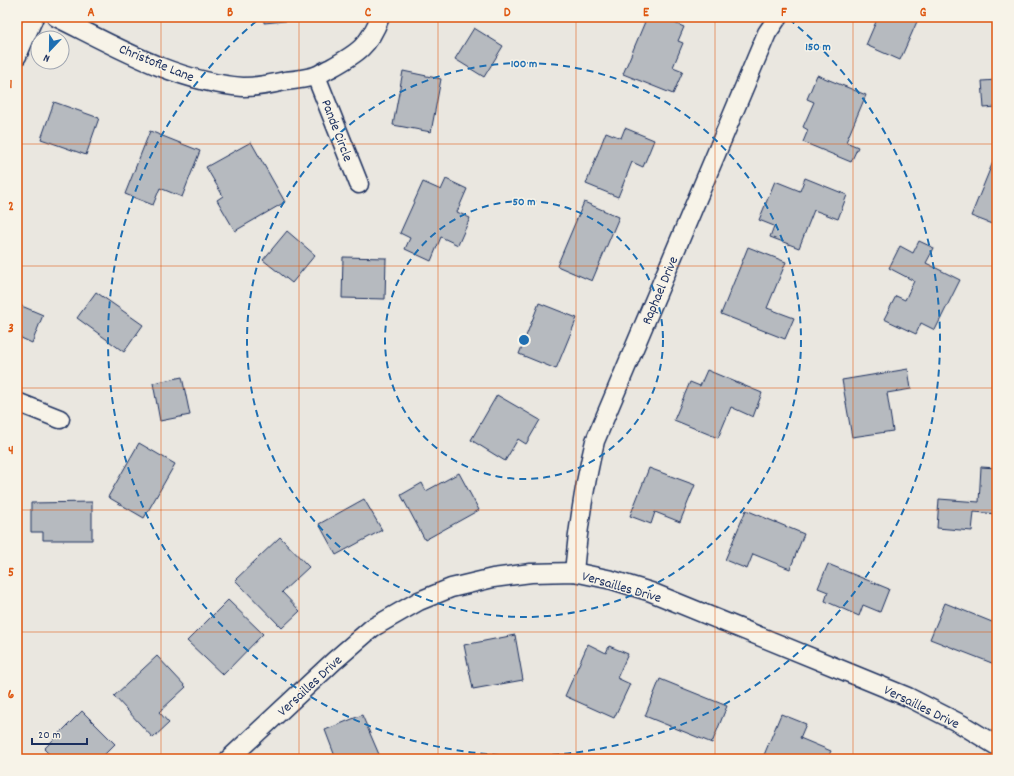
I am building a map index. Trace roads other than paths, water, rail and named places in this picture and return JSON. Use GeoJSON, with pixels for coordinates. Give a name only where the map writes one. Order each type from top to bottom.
{"type":"FeatureCollection","features":[{"type":"Feature","properties":{"kind":"street"},"geometry":{"type":"LineString","coordinates":[[17,56],[34,17]]}},
{"type":"Feature","properties":{"kind":"street","name":"Christofle Lane"},"geometry":{"type":"LineString","coordinates":[[56,17],[142,59],[173,72],[204,80],[244,87],[316,76],[354,56],[374,33],[380,17]]}},
{"type":"Feature","properties":{"kind":"street","name":"Raphael Drive"},"geometry":{"type":"LineString","coordinates":[[574,572],[580,514],[589,464],[595,441],[767,33],[778,17]]}},
{"type":"Feature","properties":{"kind":"street","name":"Pande Circle"},"geometry":{"type":"LineString","coordinates":[[316,76],[359,184]]}},
{"type":"Feature","properties":{"kind":"street"},"geometry":{"type":"LineString","coordinates":[[17,402],[60,419]]}},
{"type":"Feature","properties":{"kind":"street","name":"Versailles Drive"},"geometry":{"type":"LineString","coordinates":[[229,759],[334,661],[372,628],[419,601],[451,588],[493,578],[531,573],[574,572],[612,580],[651,592],[908,697],[961,724],[997,746]]}}]}
